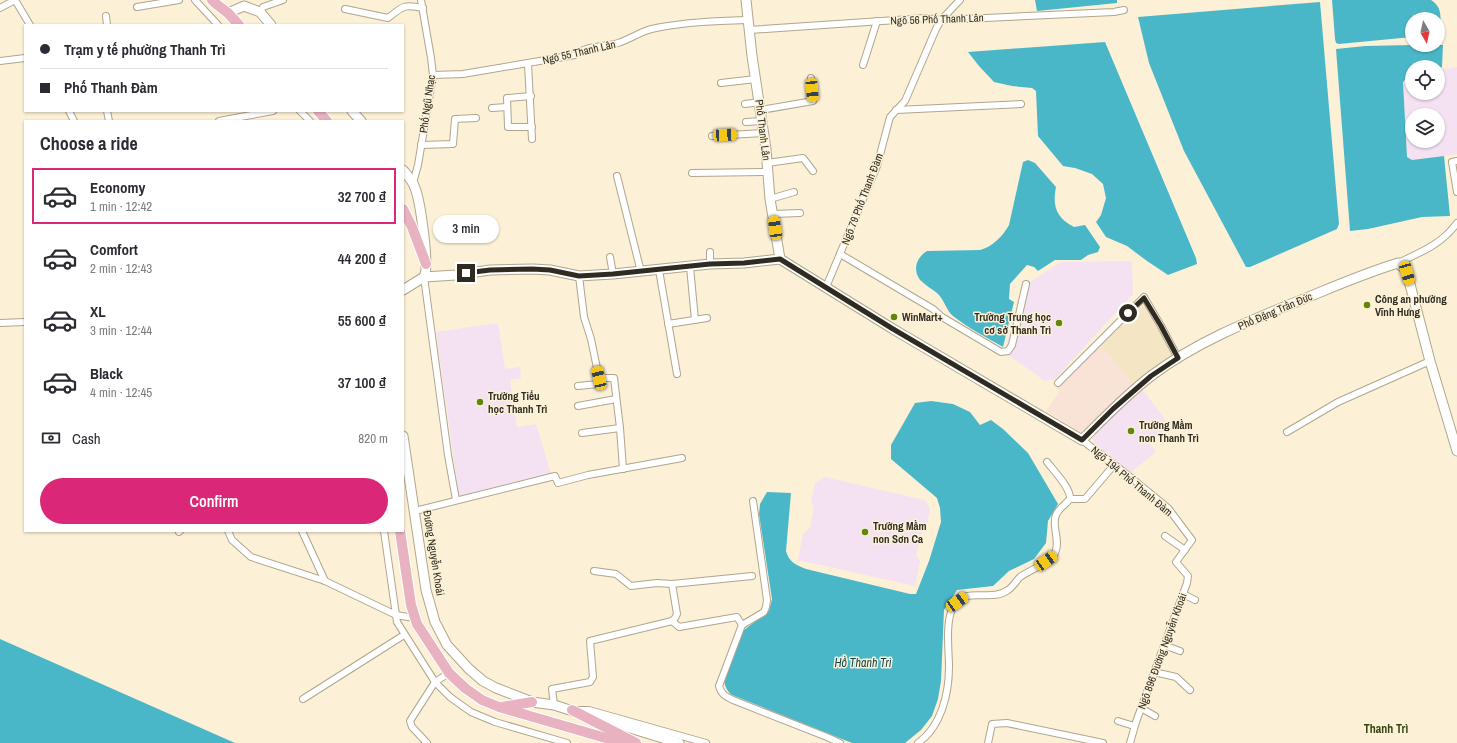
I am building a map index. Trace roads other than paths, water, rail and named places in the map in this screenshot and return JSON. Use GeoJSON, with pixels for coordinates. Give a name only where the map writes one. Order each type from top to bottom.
{"type":"FeatureCollection","features":[{"type":"Feature","properties":{"kind":"main road"},"geometry":{"type":"LineString","coordinates":[[212,0],[215,4],[228,13],[238,24]]}},
{"type":"Feature","properties":{"kind":"main road"},"geometry":{"type":"LineString","coordinates":[[319,112],[326,120]]}},
{"type":"Feature","properties":{"kind":"main road"},"geometry":{"type":"LineString","coordinates":[[404,211],[412,227],[426,264]]}},
{"type":"Feature","properties":{"kind":"main road"},"geometry":{"type":"LineString","coordinates":[[400,532],[414,618],[449,673],[482,700],[499,707],[623,743]]}},
{"type":"Feature","properties":{"kind":"main road"},"geometry":{"type":"LineString","coordinates":[[499,707],[532,702]]}},
{"type":"Feature","properties":{"kind":"main road"},"geometry":{"type":"LineString","coordinates":[[572,710],[636,743]]}},
{"type":"Feature","properties":{"kind":"street"},"geometry":{"type":"LineString","coordinates":[[0,8],[15,0],[29,24]]}},
{"type":"Feature","properties":{"kind":"street"},"geometry":{"type":"LineString","coordinates":[[137,7],[179,0]]}},
{"type":"Feature","properties":{"kind":"street"},"geometry":{"type":"LineString","coordinates":[[195,0],[217,24]]}},
{"type":"Feature","properties":{"kind":"street"},"geometry":{"type":"LineString","coordinates":[[260,12],[263,8],[283,0]]}},
{"type":"Feature","properties":{"kind":"street","name":"Phố Ngũ Nhạc"},"geometry":{"type":"LineString","coordinates":[[413,183],[418,165],[433,75],[421,0]]}},
{"type":"Feature","properties":{"kind":"street","name":"Phố Thanh Lân"},"geometry":{"type":"LineString","coordinates":[[746,0],[764,133],[770,199],[780,259]]}},
{"type":"Feature","properties":{"kind":"street","name":"Ngõ 79 Phố Thanh Đàm"},"geometry":{"type":"LineString","coordinates":[[826,287],[877,166],[890,117],[905,101],[941,20],[960,0]]}},
{"type":"Feature","properties":{"kind":"street"},"geometry":{"type":"LineString","coordinates":[[228,13],[242,3],[260,12],[270,24]]}},
{"type":"Feature","properties":{"kind":"street"},"geometry":{"type":"LineString","coordinates":[[345,9],[388,18],[398,10],[409,5],[423,8]]}},
{"type":"Feature","properties":{"kind":"street","name":"Ngõ 56 Phố Thanh Lân"},"geometry":{"type":"LineString","coordinates":[[749,25],[926,18],[941,20],[1114,12],[1124,10]]}},
{"type":"Feature","properties":{"kind":"street"},"geometry":{"type":"LineString","coordinates":[[106,16],[107,24]]}},
{"type":"Feature","properties":{"kind":"street"},"geometry":{"type":"LineString","coordinates":[[863,64],[877,21]]}},
{"type":"Feature","properties":{"kind":"street","name":"Ngõ 55 Thanh Lân"},"geometry":{"type":"LineString","coordinates":[[433,75],[463,74],[574,55],[580,51],[590,48],[619,43],[655,28],[706,22],[749,25]]}},
{"type":"Feature","properties":{"kind":"street"},"geometry":{"type":"LineString","coordinates":[[0,61],[24,58]]}},
{"type":"Feature","properties":{"kind":"street"},"geometry":{"type":"LineString","coordinates":[[528,64],[531,96],[532,139]]}},
{"type":"Feature","properties":{"kind":"street"},"geometry":{"type":"LineString","coordinates":[[745,104],[760,106],[813,101],[811,78]]}},
{"type":"Feature","properties":{"kind":"street"},"geometry":{"type":"LineString","coordinates":[[721,83],[756,79]]}},
{"type":"Feature","properties":{"kind":"street"},"geometry":{"type":"LineString","coordinates":[[531,96],[507,98],[507,107],[508,127],[532,127]]}},
{"type":"Feature","properties":{"kind":"street"},"geometry":{"type":"LineString","coordinates":[[896,110],[1021,104]]}},
{"type":"Feature","properties":{"kind":"street"},"geometry":{"type":"LineString","coordinates":[[492,108],[507,107]]}},
{"type":"Feature","properties":{"kind":"street"},"geometry":{"type":"LineString","coordinates":[[224,120],[268,112]]}},
{"type":"Feature","properties":{"kind":"street"},"geometry":{"type":"LineString","coordinates":[[301,112],[309,120]]}},
{"type":"Feature","properties":{"kind":"street"},"geometry":{"type":"LineString","coordinates":[[353,112],[360,120]]}},
{"type":"Feature","properties":{"kind":"street"},"geometry":{"type":"LineString","coordinates":[[421,145],[453,144],[455,119],[476,118]]}},
{"type":"Feature","properties":{"kind":"street"},"geometry":{"type":"LineString","coordinates":[[746,122],[762,121]]}},
{"type":"Feature","properties":{"kind":"street"},"geometry":{"type":"LineString","coordinates":[[712,136],[764,133]]}},
{"type":"Feature","properties":{"kind":"street"},"geometry":{"type":"LineString","coordinates":[[692,173],[767,168],[803,158],[812,171]]}},
{"type":"Feature","properties":{"kind":"street"},"geometry":{"type":"LineString","coordinates":[[1457,161],[1452,162],[1457,192]]}},
{"type":"Feature","properties":{"kind":"street"},"geometry":{"type":"LineString","coordinates":[[404,171],[413,183],[417,192],[421,217],[426,264],[426,272],[424,277],[448,455],[456,500]]}},
{"type":"Feature","properties":{"kind":"street"},"geometry":{"type":"LineString","coordinates":[[617,176],[641,272]]}},
{"type":"Feature","properties":{"kind":"street"},"geometry":{"type":"LineString","coordinates":[[770,199],[794,192]]}},
{"type":"Feature","properties":{"kind":"street"},"geometry":{"type":"LineString","coordinates":[[773,214],[800,213]]}},
{"type":"Feature","properties":{"kind":"street"},"geometry":{"type":"LineString","coordinates":[[1457,223],[1448,234],[1430,248],[1398,263],[1407,273],[1430,361],[1457,451]]}},
{"type":"Feature","properties":{"kind":"street"},"geometry":{"type":"LineString","coordinates":[[710,252],[710,264]]}},
{"type":"Feature","properties":{"kind":"street"},"geometry":{"type":"LineString","coordinates":[[840,254],[933,309],[942,317],[1001,352],[1008,351],[1012,345],[1026,284]]}},
{"type":"Feature","properties":{"kind":"street"},"geometry":{"type":"LineString","coordinates":[[610,257],[613,274]]}},
{"type":"Feature","properties":{"kind":"street"},"geometry":{"type":"LineString","coordinates":[[404,289],[424,277],[484,271],[532,269],[550,270],[579,276],[641,272],[710,264],[744,263],[780,259],[893,329],[1082,440]]}},
{"type":"Feature","properties":{"kind":"street","name":"Phố Đặng Trần Đức"},"geometry":{"type":"LineString","coordinates":[[1082,440],[1113,409],[1151,376],[1193,348],[1260,316],[1357,277],[1398,263]]}},
{"type":"Feature","properties":{"kind":"street"},"geometry":{"type":"LineString","coordinates":[[690,267],[695,320]]}},
{"type":"Feature","properties":{"kind":"street"},"geometry":{"type":"LineString","coordinates":[[659,270],[677,374]]}},
{"type":"Feature","properties":{"kind":"street"},"geometry":{"type":"LineString","coordinates":[[578,386],[598,384],[599,378],[591,339],[584,317],[579,276]]}},
{"type":"Feature","properties":{"kind":"street"},"geometry":{"type":"LineString","coordinates":[[1058,383],[1144,298],[1178,358]]}},
{"type":"Feature","properties":{"kind":"street"},"geometry":{"type":"LineString","coordinates":[[668,324],[707,318]]}},
{"type":"Feature","properties":{"kind":"street"},"geometry":{"type":"LineString","coordinates":[[0,323],[24,322]]}},
{"type":"Feature","properties":{"kind":"street"},"geometry":{"type":"LineString","coordinates":[[1287,432],[1338,402],[1430,361]]}},
{"type":"Feature","properties":{"kind":"street"},"geometry":{"type":"LineString","coordinates":[[599,378],[614,378],[623,469]]}},
{"type":"Feature","properties":{"kind":"street"},"geometry":{"type":"LineString","coordinates":[[578,406],[616,399]]}},
{"type":"Feature","properties":{"kind":"street"},"geometry":{"type":"LineString","coordinates":[[582,433],[620,428]]}},
{"type":"Feature","properties":{"kind":"street","name":"Ngõ 194 Phố Thanh Đàm"},"geometry":{"type":"LineString","coordinates":[[1082,440],[1168,508],[1192,540],[1176,562]]}},
{"type":"Feature","properties":{"kind":"street","name":"Đường Nguyễn Khoái"},"geometry":{"type":"LineString","coordinates":[[404,442],[426,590],[435,622],[447,645],[469,669],[483,681],[496,688],[532,702],[554,705],[680,743]]}},
{"type":"Feature","properties":{"kind":"street"},"geometry":{"type":"LineString","coordinates":[[415,511],[555,476],[558,483],[588,475],[682,458]]}},
{"type":"Feature","properties":{"kind":"street"},"geometry":{"type":"LineString","coordinates":[[1047,462],[1068,490],[1070,499]]}},
{"type":"Feature","properties":{"kind":"street"},"geometry":{"type":"LineString","coordinates":[[918,743],[935,725],[946,695],[949,669],[947,637],[953,608],[957,602],[971,594],[990,596],[1004,593],[1009,590],[1020,577],[1033,571],[1055,555],[1057,548],[1054,521],[1059,509],[1070,499],[1085,499],[1114,465]]}},
{"type":"Feature","properties":{"kind":"street"},"geometry":{"type":"LineString","coordinates":[[753,501],[767,600],[766,607],[764,612],[742,625],[719,686],[721,692],[733,700],[840,743]]}},
{"type":"Feature","properties":{"kind":"street"},"geometry":{"type":"LineString","coordinates":[[228,532],[232,540],[251,557],[325,581],[396,614],[414,618]]}},
{"type":"Feature","properties":{"kind":"street"},"geometry":{"type":"LineString","coordinates":[[302,532],[325,581]]}},
{"type":"Feature","properties":{"kind":"street"},"geometry":{"type":"LineString","coordinates":[[384,532],[397,622],[435,682],[450,697],[471,712],[495,722],[567,743]]}},
{"type":"Feature","properties":{"kind":"street"},"geometry":{"type":"LineString","coordinates":[[1165,536],[1185,550]]}},
{"type":"Feature","properties":{"kind":"street","name":"Ngõ 896 Đường Nguyễn Khoái"},"geometry":{"type":"LineString","coordinates":[[1130,743],[1134,726],[1183,594],[1188,576],[1176,562]]}},
{"type":"Feature","properties":{"kind":"street"},"geometry":{"type":"LineString","coordinates":[[594,570],[616,574],[631,586],[657,583],[672,584],[752,576]]}},
{"type":"Feature","properties":{"kind":"street"},"geometry":{"type":"LineString","coordinates":[[554,705],[552,689],[590,682],[594,677],[590,641],[672,621],[675,618],[676,614],[672,584]]}},
{"type":"Feature","properties":{"kind":"street"},"geometry":{"type":"LineString","coordinates":[[1183,594],[1195,600]]}},
{"type":"Feature","properties":{"kind":"street"},"geometry":{"type":"LineString","coordinates":[[672,621],[679,627],[737,617],[742,625]]}},
{"type":"Feature","properties":{"kind":"street"},"geometry":{"type":"LineString","coordinates":[[303,699],[404,635]]}},
{"type":"Feature","properties":{"kind":"street"},"geometry":{"type":"LineString","coordinates":[[1164,645],[1180,651]]}},
{"type":"Feature","properties":{"kind":"street"},"geometry":{"type":"LineString","coordinates":[[1154,672],[1176,677],[1190,690]]}},
{"type":"Feature","properties":{"kind":"street"},"geometry":{"type":"LineString","coordinates":[[426,743],[412,727],[410,721],[435,682],[449,673]]}},
{"type":"Feature","properties":{"kind":"street"},"geometry":{"type":"LineString","coordinates":[[1141,708],[1155,716]]}},
{"type":"Feature","properties":{"kind":"street","name":"Đường Nguyễn Khoái"},"geometry":{"type":"LineString","coordinates":[[572,710],[588,710],[706,743]]}},
{"type":"Feature","properties":{"kind":"street"},"geometry":{"type":"LineString","coordinates":[[1118,721],[1134,726]]}},
{"type":"Feature","properties":{"kind":"street"},"geometry":{"type":"LineString","coordinates":[[988,743],[992,724],[1007,723],[1103,743]]}},
{"type":"Feature","properties":{"kind":"water"},"geometry":{"type":"Polygon","coordinates":[[[1035,0],[1117,0],[1117,3],[1037,11],[1035,0]]]}},
{"type":"Feature","properties":{"kind":"water"},"geometry":{"type":"Polygon","coordinates":[[[1332,0],[1431,0],[1440,11],[1405,12],[1405,38],[1339,44],[1336,43],[1332,0]]]}},
{"type":"Feature","properties":{"kind":"water"},"geometry":{"type":"Polygon","coordinates":[[[1320,2],[1339,224],[1337,229],[1250,267],[1246,267],[1184,151],[1149,63],[1138,17],[1320,2]]]}},
{"type":"Feature","properties":{"kind":"water"},"geometry":{"type":"Polygon","coordinates":[[[1105,42],[1196,258],[1197,264],[1168,275],[1127,246],[1106,237],[1096,222],[1101,215],[1106,198],[1103,184],[1092,174],[1075,168],[1063,166],[1038,136],[1036,91],[1032,88],[994,82],[968,52],[1105,42]]]}},
{"type":"Feature","properties":{"kind":"water"},"geometry":{"type":"Polygon","coordinates":[[[1405,45],[1405,52],[1443,52],[1442,60],[1405,60],[1405,80],[1403,82],[1405,148],[1407,148],[1407,157],[1412,160],[1444,156],[1450,216],[1422,217],[1368,229],[1350,231],[1336,49],[1365,46],[1405,45]]]}},
{"type":"Feature","properties":{"kind":"water"},"geometry":{"type":"Polygon","coordinates":[[[1028,160],[1035,163],[1056,187],[1055,206],[1063,220],[1074,227],[1085,225],[1100,247],[1098,252],[1088,255],[1081,260],[1055,260],[1038,271],[1034,267],[1027,265],[1010,284],[1009,299],[1014,302],[1003,347],[951,314],[937,293],[920,280],[916,272],[916,268],[918,260],[927,251],[980,250],[997,240],[1009,225],[1023,162],[1028,160]]]}},
{"type":"Feature","properties":{"kind":"water","name":"Hồ Thanh Trì"},"geometry":{"type":"Polygon","coordinates":[[[931,401],[953,404],[970,412],[980,425],[991,420],[1003,429],[1028,453],[1058,504],[1048,521],[1046,543],[1034,559],[1009,571],[993,586],[957,590],[944,610],[941,681],[938,699],[932,716],[921,730],[905,743],[852,743],[732,695],[726,689],[724,680],[740,635],[744,630],[769,611],[772,599],[759,514],[760,504],[767,492],[791,493],[786,551],[793,563],[806,569],[910,594],[916,594],[929,561],[941,522],[940,508],[937,498],[891,459],[891,445],[915,403],[931,401]]]}},
{"type":"Feature","properties":{"kind":"water"},"geometry":{"type":"Polygon","coordinates":[[[0,639],[235,743],[0,743],[0,639]]]}},
{"type":"Feature","properties":{"kind":"place","name":"Công an phường Vĩnh Hưng"},"geometry":{"type":"Point","coordinates":[1367,305]}},
{"type":"Feature","properties":{"kind":"place","name":"WinMart+"},"geometry":{"type":"Point","coordinates":[894,317]}},
{"type":"Feature","properties":{"kind":"place","name":"Trường Trung học cơ sở Thanh Trì"},"geometry":{"type":"Point","coordinates":[1059,323]}},
{"type":"Feature","properties":{"kind":"place","name":"Trường Tiểu học Thanh Trì"},"geometry":{"type":"Point","coordinates":[480,402]}},
{"type":"Feature","properties":{"kind":"place","name":"Trường Mầm non Thanh Trì"},"geometry":{"type":"Point","coordinates":[1131,431]}},
{"type":"Feature","properties":{"kind":"place","name":"Trường Mầm non Sơn Ca"},"geometry":{"type":"Point","coordinates":[865,532]}},
{"type":"Feature","properties":{"kind":"district","name":"Thanh Trì"},"geometry":{"type":"Point","coordinates":[1386,729]}}]}
